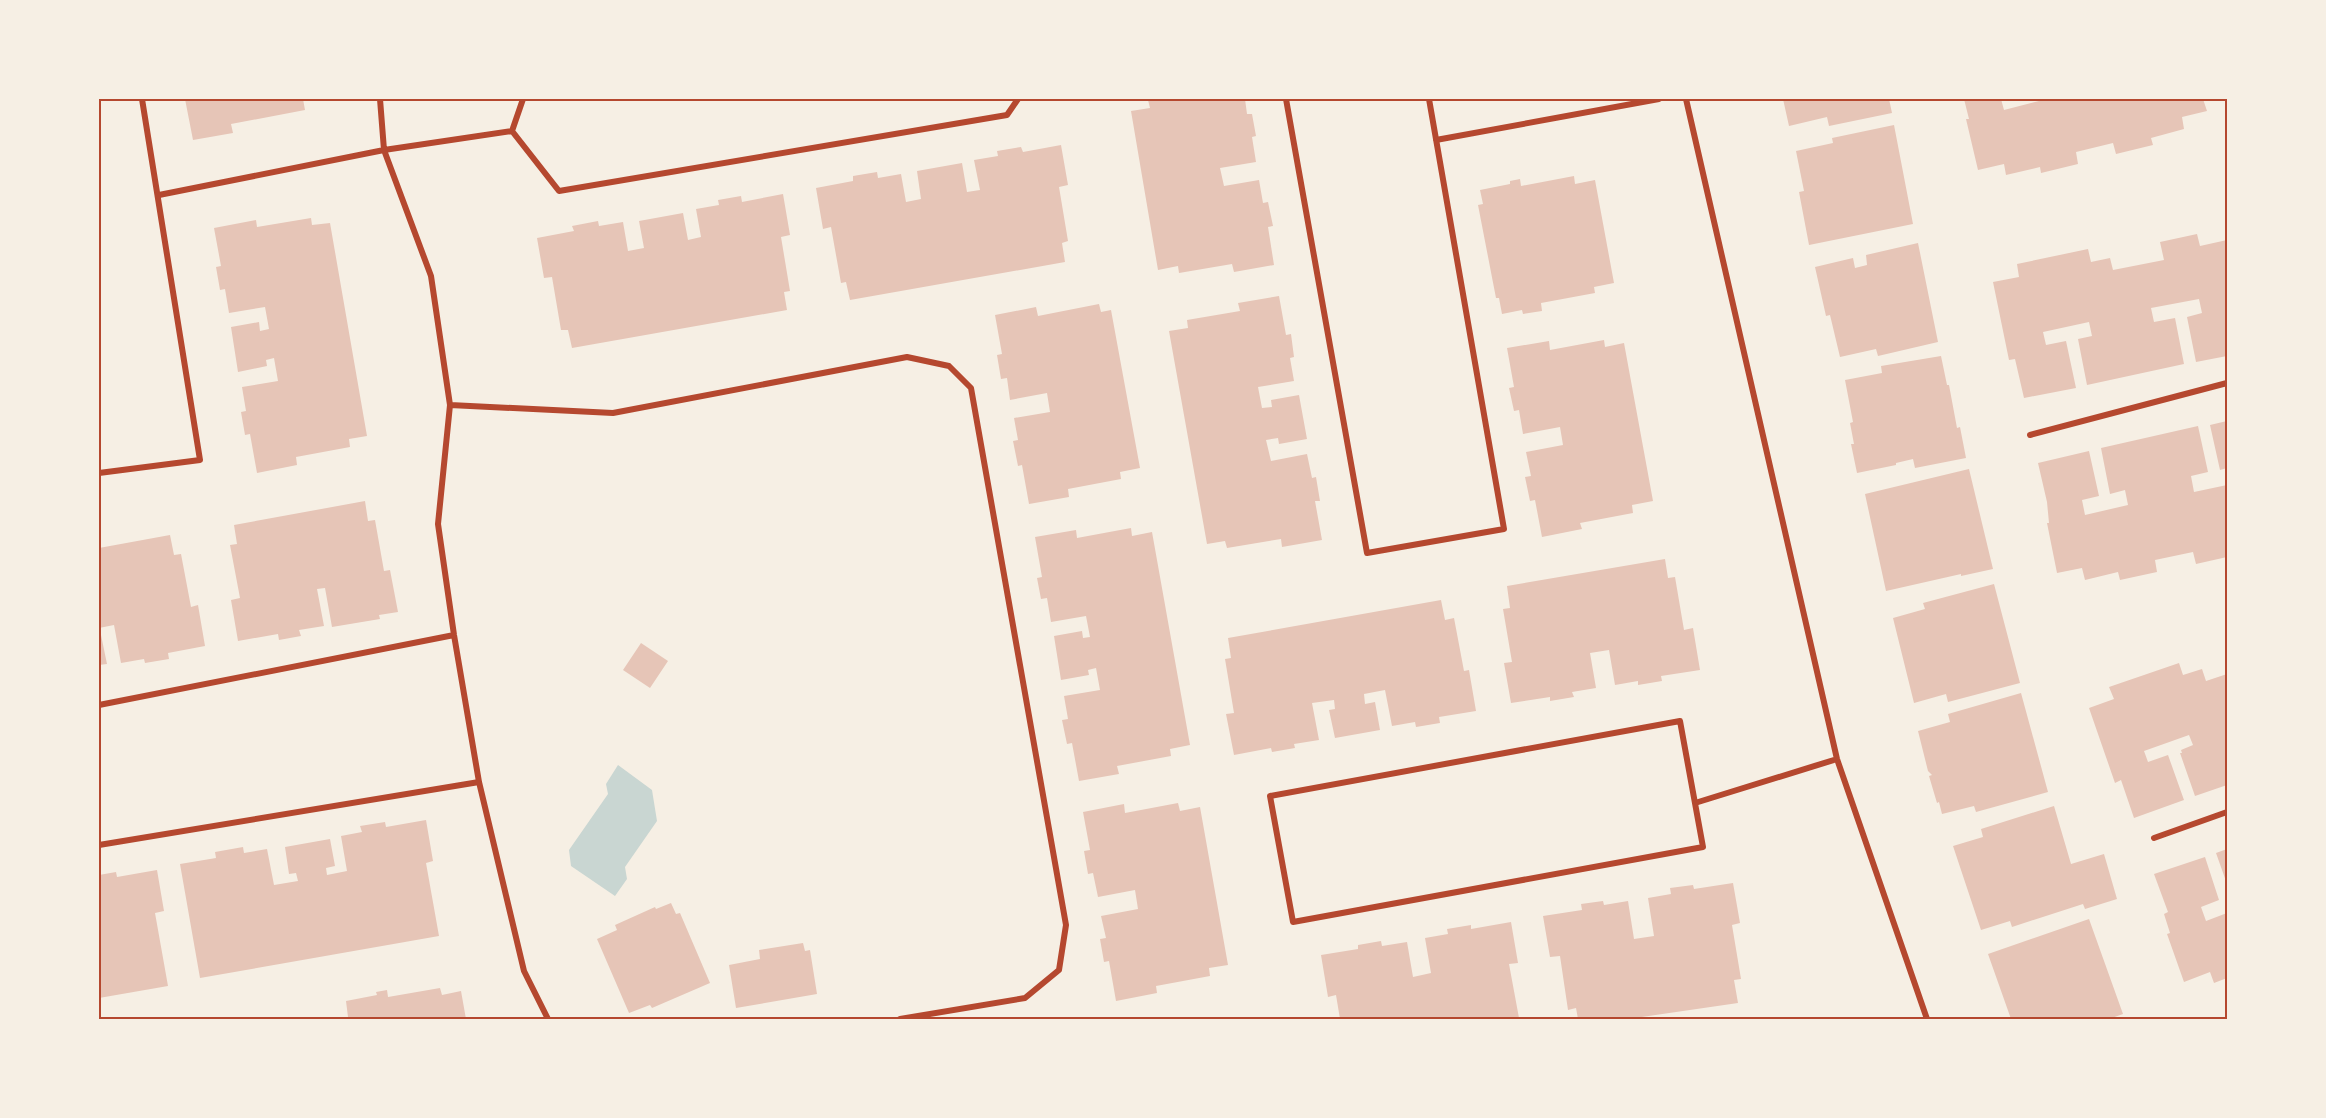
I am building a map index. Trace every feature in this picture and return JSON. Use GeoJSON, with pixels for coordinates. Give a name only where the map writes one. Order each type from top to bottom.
{"type":"FeatureCollection","features":[{"type":"Feature","properties":{"kind":"street"},"geometry":{"type":"LineString","coordinates":[[99,473],[200,460],[142,99]]}},
{"type":"Feature","properties":{"kind":"street"},"geometry":{"type":"LineString","coordinates":[[380,99],[384,150],[431,276],[450,405],[438,524],[479,782],[524,971],[548,1019]]}},
{"type":"Feature","properties":{"kind":"street"},"geometry":{"type":"LineString","coordinates":[[512,130],[523,99]]}},
{"type":"Feature","properties":{"kind":"street"},"geometry":{"type":"LineString","coordinates":[[512,130],[560,191],[1007,115],[1018,99]]}},
{"type":"Feature","properties":{"kind":"street"},"geometry":{"type":"LineString","coordinates":[[1286,99],[1366,553],[1504,529],[1429,99]]}},
{"type":"Feature","properties":{"kind":"street"},"geometry":{"type":"LineString","coordinates":[[1436,140],[1659,99]]}},
{"type":"Feature","properties":{"kind":"street"},"geometry":{"type":"LineString","coordinates":[[1686,99],[1837,759],[1927,1019]]}},
{"type":"Feature","properties":{"kind":"street"},"geometry":{"type":"LineString","coordinates":[[159,195],[384,150],[512,130]]}},
{"type":"Feature","properties":{"kind":"street"},"geometry":{"type":"LineString","coordinates":[[450,405],[613,413],[907,357],[949,366],[971,388],[1066,925],[1059,970],[1025,998],[900,1019]]}},
{"type":"Feature","properties":{"kind":"street"},"geometry":{"type":"LineString","coordinates":[[2031,435],[2227,383]]}},
{"type":"Feature","properties":{"kind":"street"},"geometry":{"type":"LineString","coordinates":[[99,705],[454,635]]}},
{"type":"Feature","properties":{"kind":"street"},"geometry":{"type":"LineString","coordinates":[[1680,721],[1695,803],[1703,847],[1293,922],[1270,796],[1680,721]]}},
{"type":"Feature","properties":{"kind":"street"},"geometry":{"type":"LineString","coordinates":[[1695,803],[1837,759]]}},
{"type":"Feature","properties":{"kind":"street"},"geometry":{"type":"LineString","coordinates":[[99,845],[479,782]]}},
{"type":"Feature","properties":{"kind":"street"},"geometry":{"type":"LineString","coordinates":[[2154,838],[2227,812]]}},
{"type":"Feature","properties":{"kind":"shaded area"},"geometry":{"type":"Polygon","coordinates":[[[618,765],[652,790],[657,821],[625,867],[627,879],[615,896],[571,866],[569,850],[608,794],[606,784],[618,765]]]}},
{"type":"Feature","properties":{"kind":"building"},"geometry":{"type":"Polygon","coordinates":[[[185,99],[303,99],[305,110],[231,124],[233,133],[193,140],[185,99]]]}},
{"type":"Feature","properties":{"kind":"building"},"geometry":{"type":"Polygon","coordinates":[[[1245,99],[1247,114],[1252,114],[1256,136],[1252,137],[1256,162],[1220,168],[1224,186],[1259,180],[1263,203],[1268,202],[1273,226],[1268,227],[1274,265],[1234,272],[1232,264],[1179,273],[1178,266],[1158,270],[1131,111],[1150,108],[1148,100],[1245,99]]]}},
{"type":"Feature","properties":{"kind":"building"},"geometry":{"type":"Polygon","coordinates":[[[1783,99],[1889,99],[1892,113],[1829,126],[1827,117],[1789,126],[1783,99]]]}},
{"type":"Feature","properties":{"kind":"building"},"geometry":{"type":"Polygon","coordinates":[[[1964,99],[2001,99],[2004,110],[2047,99],[2203,99],[2207,111],[2182,117],[2184,129],[2151,138],[2153,145],[2116,154],[2113,143],[2076,152],[2078,164],[2041,173],[2040,167],[2006,175],[2004,164],[1978,170],[1966,119],[1969,119],[1964,99]]]}},
{"type":"Feature","properties":{"kind":"building"},"geometry":{"type":"Polygon","coordinates":[[[1894,125],[1913,224],[1809,245],[1799,192],[1804,191],[1796,151],[1833,143],[1832,138],[1894,125]]]}},
{"type":"Feature","properties":{"kind":"building"},"geometry":{"type":"Polygon","coordinates":[[[1061,145],[1068,185],[1059,187],[1068,241],[1062,243],[1065,262],[850,300],[846,282],[841,283],[831,227],[823,229],[816,188],[853,181],[853,176],[877,172],[878,178],[901,174],[906,202],[921,199],[917,171],[962,163],[967,192],[980,190],[974,160],[998,156],[997,151],[1021,147],[1023,152],[1061,145]]]}},
{"type":"Feature","properties":{"kind":"building"},"geometry":{"type":"Polygon","coordinates":[[[1574,176],[1575,184],[1595,180],[1614,283],[1594,287],[1595,293],[1541,303],[1542,311],[1523,314],[1522,310],[1502,314],[1499,298],[1496,298],[1478,205],[1483,204],[1480,190],[1510,184],[1510,181],[1520,179],[1521,186],[1574,176]]]}},
{"type":"Feature","properties":{"kind":"building"},"geometry":{"type":"Polygon","coordinates":[[[783,194],[790,235],[781,237],[790,291],[784,292],[787,310],[572,348],[568,330],[561,330],[552,277],[544,278],[537,238],[574,231],[572,226],[598,221],[599,226],[623,222],[628,251],[644,248],[639,221],[683,213],[688,240],[701,237],[696,209],[719,205],[718,200],[741,196],[742,202],[783,194]]]}},
{"type":"Feature","properties":{"kind":"building"},"geometry":{"type":"Polygon","coordinates":[[[311,218],[312,225],[330,223],[367,436],[349,439],[350,447],[296,457],[297,465],[257,473],[250,434],[245,435],[241,412],[246,411],[242,387],[278,381],[274,358],[266,360],[267,366],[238,372],[231,327],[259,322],[260,331],[269,329],[265,307],[229,313],[225,289],[220,290],[216,267],[221,266],[214,228],[256,220],[257,227],[311,218]]]}},
{"type":"Feature","properties":{"kind":"building"},"geometry":{"type":"Polygon","coordinates":[[[2197,234],[2200,246],[2227,240],[2227,356],[2196,362],[2187,317],[2202,313],[2199,299],[2151,308],[2154,322],[2175,318],[2184,364],[2087,385],[2078,339],[2092,336],[2089,322],[2043,332],[2046,345],[2066,341],[2076,388],[2024,398],[2015,359],[2009,360],[1993,282],[2019,277],[2017,264],[2088,249],[2091,262],[2110,258],[2113,270],[2164,260],[2160,242],[2197,234]]]}},
{"type":"Feature","properties":{"kind":"building"},"geometry":{"type":"Polygon","coordinates":[[[1918,243],[1938,342],[1878,356],[1876,349],[1840,357],[1830,315],[1826,316],[1815,267],[1853,258],[1855,268],[1867,265],[1866,255],[1918,243]]]}},
{"type":"Feature","properties":{"kind":"building"},"geometry":{"type":"Polygon","coordinates":[[[1279,296],[1286,335],[1291,334],[1294,357],[1290,358],[1294,381],[1258,387],[1262,408],[1272,407],[1271,400],[1299,395],[1307,439],[1279,444],[1278,438],[1266,440],[1271,461],[1307,454],[1312,478],[1316,477],[1320,501],[1315,501],[1322,540],[1282,547],[1281,539],[1227,548],[1225,541],[1207,544],[1169,331],[1188,328],[1187,320],[1240,311],[1238,303],[1279,296]]]}},
{"type":"Feature","properties":{"kind":"building"},"geometry":{"type":"Polygon","coordinates":[[[1099,304],[1101,312],[1111,310],[1140,468],[1120,472],[1121,479],[1068,489],[1069,497],[1029,504],[1022,465],[1018,466],[1013,441],[1018,440],[1014,418],[1050,412],[1047,393],[1010,400],[1007,378],[1001,379],[997,355],[1002,354],[995,315],[1036,307],[1038,316],[1099,304]]]}},
{"type":"Feature","properties":{"kind":"building"},"geometry":{"type":"Polygon","coordinates":[[[1604,340],[1605,347],[1624,343],[1653,501],[1632,505],[1633,513],[1580,523],[1582,529],[1542,537],[1535,500],[1530,501],[1525,477],[1531,476],[1526,452],[1563,445],[1560,427],[1523,434],[1519,410],[1514,411],[1509,388],[1514,387],[1507,348],[1549,341],[1550,350],[1604,340]]]}},
{"type":"Feature","properties":{"kind":"building"},"geometry":{"type":"Polygon","coordinates":[[[1941,356],[1966,458],[1915,468],[1913,459],[1857,473],[1851,444],[1854,444],[1850,423],[1853,422],[1845,380],[1882,373],[1881,366],[1941,356]]]}},
{"type":"Feature","properties":{"kind":"building"},"geometry":{"type":"Polygon","coordinates":[[[2227,421],[2227,468],[2220,470],[2210,425],[2227,421]]]}},
{"type":"Feature","properties":{"kind":"building"},"geometry":{"type":"Polygon","coordinates":[[[2198,426],[2208,472],[2191,476],[2194,492],[2227,485],[2227,557],[2196,564],[2193,552],[2155,560],[2157,572],[2120,580],[2118,572],[2085,580],[2082,568],[2057,573],[2047,523],[2049,523],[2047,502],[2038,463],[2089,451],[2099,496],[2082,500],[2085,515],[2128,505],[2125,490],[2110,494],[2101,448],[2198,426]]]}},
{"type":"Feature","properties":{"kind":"building"},"geometry":{"type":"Polygon","coordinates":[[[1969,469],[1993,569],[1886,591],[1865,494],[1969,469]]]}},
{"type":"Feature","properties":{"kind":"building"},"geometry":{"type":"Polygon","coordinates":[[[365,501],[368,521],[375,520],[384,571],[390,570],[398,612],[379,615],[380,619],[332,627],[325,588],[317,589],[324,626],[299,630],[301,636],[279,640],[278,634],[238,641],[231,600],[240,598],[230,545],[237,544],[234,525],[365,501]]]}},
{"type":"Feature","properties":{"kind":"building"},"geometry":{"type":"Polygon","coordinates":[[[1131,528],[1132,536],[1152,532],[1190,745],[1170,749],[1171,756],[1117,766],[1119,774],[1079,781],[1072,743],[1067,744],[1062,720],[1068,719],[1064,696],[1100,690],[1096,668],[1088,670],[1089,675],[1061,680],[1054,636],[1082,631],[1083,638],[1090,637],[1086,616],[1051,622],[1047,598],[1041,599],[1037,578],[1042,577],[1035,537],[1076,530],[1077,538],[1131,528]]]}},
{"type":"Feature","properties":{"kind":"building"},"geometry":{"type":"Polygon","coordinates":[[[170,535],[174,555],[181,554],[191,607],[198,605],[205,646],[168,653],[169,659],[145,663],[144,659],[121,663],[114,625],[99,628],[99,548],[170,535]]]}},
{"type":"Feature","properties":{"kind":"building"},"geometry":{"type":"Polygon","coordinates":[[[1665,559],[1668,578],[1675,577],[1684,630],[1693,628],[1700,670],[1661,676],[1662,681],[1638,685],[1638,681],[1615,685],[1609,650],[1590,653],[1596,688],[1572,692],[1574,697],[1550,701],[1550,697],[1511,703],[1504,663],[1512,662],[1503,609],[1510,608],[1507,586],[1665,559]]]}},
{"type":"Feature","properties":{"kind":"building"},"geometry":{"type":"Polygon","coordinates":[[[1994,584],[2020,683],[1948,702],[1946,694],[1914,703],[1893,618],[1925,609],[1923,603],[1994,584]]]}},
{"type":"Feature","properties":{"kind":"building"},"geometry":{"type":"Polygon","coordinates":[[[1441,600],[1445,620],[1454,618],[1464,671],[1469,670],[1476,711],[1439,717],[1440,723],[1416,727],[1415,722],[1392,726],[1385,690],[1364,694],[1365,704],[1375,702],[1380,730],[1335,738],[1329,710],[1335,709],[1334,700],[1312,703],[1319,740],[1294,744],[1295,748],[1272,752],[1271,748],[1234,755],[1226,714],[1234,713],[1225,659],[1231,658],[1228,638],[1441,600]]]}},
{"type":"Feature","properties":{"kind":"building"},"geometry":{"type":"Polygon","coordinates":[[[101,635],[107,664],[99,665],[99,636],[101,635]]]}},
{"type":"Feature","properties":{"kind":"building"},"geometry":{"type":"Polygon","coordinates":[[[641,643],[668,661],[650,688],[623,670],[641,643]]]}},
{"type":"Feature","properties":{"kind":"building"},"geometry":{"type":"Polygon","coordinates":[[[2179,663],[2183,675],[2202,669],[2206,681],[2227,674],[2227,785],[2195,796],[2180,753],[2182,753],[2181,750],[2193,745],[2189,735],[2144,751],[2148,762],[2168,755],[2184,800],[2134,818],[2121,780],[2115,783],[2089,708],[2114,699],[2109,687],[2179,663]]]}},
{"type":"Feature","properties":{"kind":"building"},"geometry":{"type":"Polygon","coordinates":[[[2021,693],[2048,792],[1976,812],[1974,806],[1942,814],[1929,776],[1932,775],[1928,771],[1918,731],[1950,722],[1948,714],[2021,693]]]}},
{"type":"Feature","properties":{"kind":"building"},"geometry":{"type":"Polygon","coordinates":[[[1178,803],[1180,811],[1200,807],[1228,965],[1209,968],[1210,976],[1156,986],[1157,993],[1116,1001],[1109,961],[1104,962],[1100,939],[1106,938],[1101,916],[1138,909],[1135,890],[1098,897],[1093,873],[1088,874],[1084,851],[1090,850],[1083,812],[1124,804],[1125,813],[1178,803]]]}},
{"type":"Feature","properties":{"kind":"building"},"geometry":{"type":"Polygon","coordinates":[[[2054,806],[2071,864],[2104,854],[2117,899],[2085,909],[2083,904],[2012,927],[2010,921],[1981,930],[1953,846],[1983,837],[1981,829],[2054,806]]]}},
{"type":"Feature","properties":{"kind":"building"},"geometry":{"type":"Polygon","coordinates":[[[426,820],[433,861],[426,863],[439,936],[200,978],[180,864],[216,858],[215,852],[243,847],[244,853],[267,849],[274,885],[298,881],[296,873],[289,874],[285,847],[330,839],[335,866],[326,868],[327,875],[347,871],[341,836],[362,832],[360,826],[385,822],[386,827],[426,820]]]}},
{"type":"Feature","properties":{"kind":"building"},"geometry":{"type":"Polygon","coordinates":[[[2227,849],[2227,884],[2216,853],[2227,849]]]}},
{"type":"Feature","properties":{"kind":"building"},"geometry":{"type":"Polygon","coordinates":[[[2205,857],[2219,900],[2201,907],[2206,921],[2227,913],[2227,978],[2214,983],[2210,972],[2184,982],[2167,934],[2170,933],[2164,914],[2168,912],[2154,874],[2205,857]]]}},
{"type":"Feature","properties":{"kind":"building"},"geometry":{"type":"Polygon","coordinates":[[[157,870],[164,911],[155,913],[168,986],[99,998],[99,875],[116,872],[117,877],[157,870]]]}},
{"type":"Feature","properties":{"kind":"building"},"geometry":{"type":"Polygon","coordinates":[[[1733,883],[1740,923],[1732,925],[1741,979],[1734,980],[1738,1003],[1628,1019],[1578,1019],[1576,1008],[1568,1010],[1560,956],[1550,957],[1543,916],[1582,910],[1581,904],[1603,901],[1604,905],[1628,901],[1634,939],[1654,936],[1648,898],[1671,894],[1670,888],[1693,885],[1694,889],[1733,883]]]}},
{"type":"Feature","properties":{"kind":"building"},"geometry":{"type":"Polygon","coordinates":[[[671,903],[676,914],[680,913],[710,983],[652,1008],[650,1005],[629,1013],[597,939],[617,930],[615,925],[655,907],[656,909],[671,903]]]}},
{"type":"Feature","properties":{"kind":"building"},"geometry":{"type":"Polygon","coordinates":[[[2089,919],[2123,1014],[2109,1019],[2011,1019],[1988,954],[2089,919]]]}},
{"type":"Feature","properties":{"kind":"building"},"geometry":{"type":"Polygon","coordinates":[[[1511,922],[1518,963],[1509,964],[1519,1018],[1340,1019],[1336,995],[1328,997],[1321,955],[1358,949],[1358,945],[1381,941],[1382,946],[1407,942],[1413,977],[1431,973],[1425,938],[1448,934],[1447,929],[1471,925],[1471,929],[1511,922]]]}},
{"type":"Feature","properties":{"kind":"building"},"geometry":{"type":"Polygon","coordinates":[[[803,943],[805,951],[810,950],[817,994],[736,1008],[729,965],[760,959],[759,950],[803,943]]]}},
{"type":"Feature","properties":{"kind":"building"},"geometry":{"type":"Polygon","coordinates":[[[440,988],[442,995],[461,991],[466,1019],[346,1019],[348,1017],[346,1001],[377,995],[376,992],[387,990],[388,997],[440,988]]]}}]}
